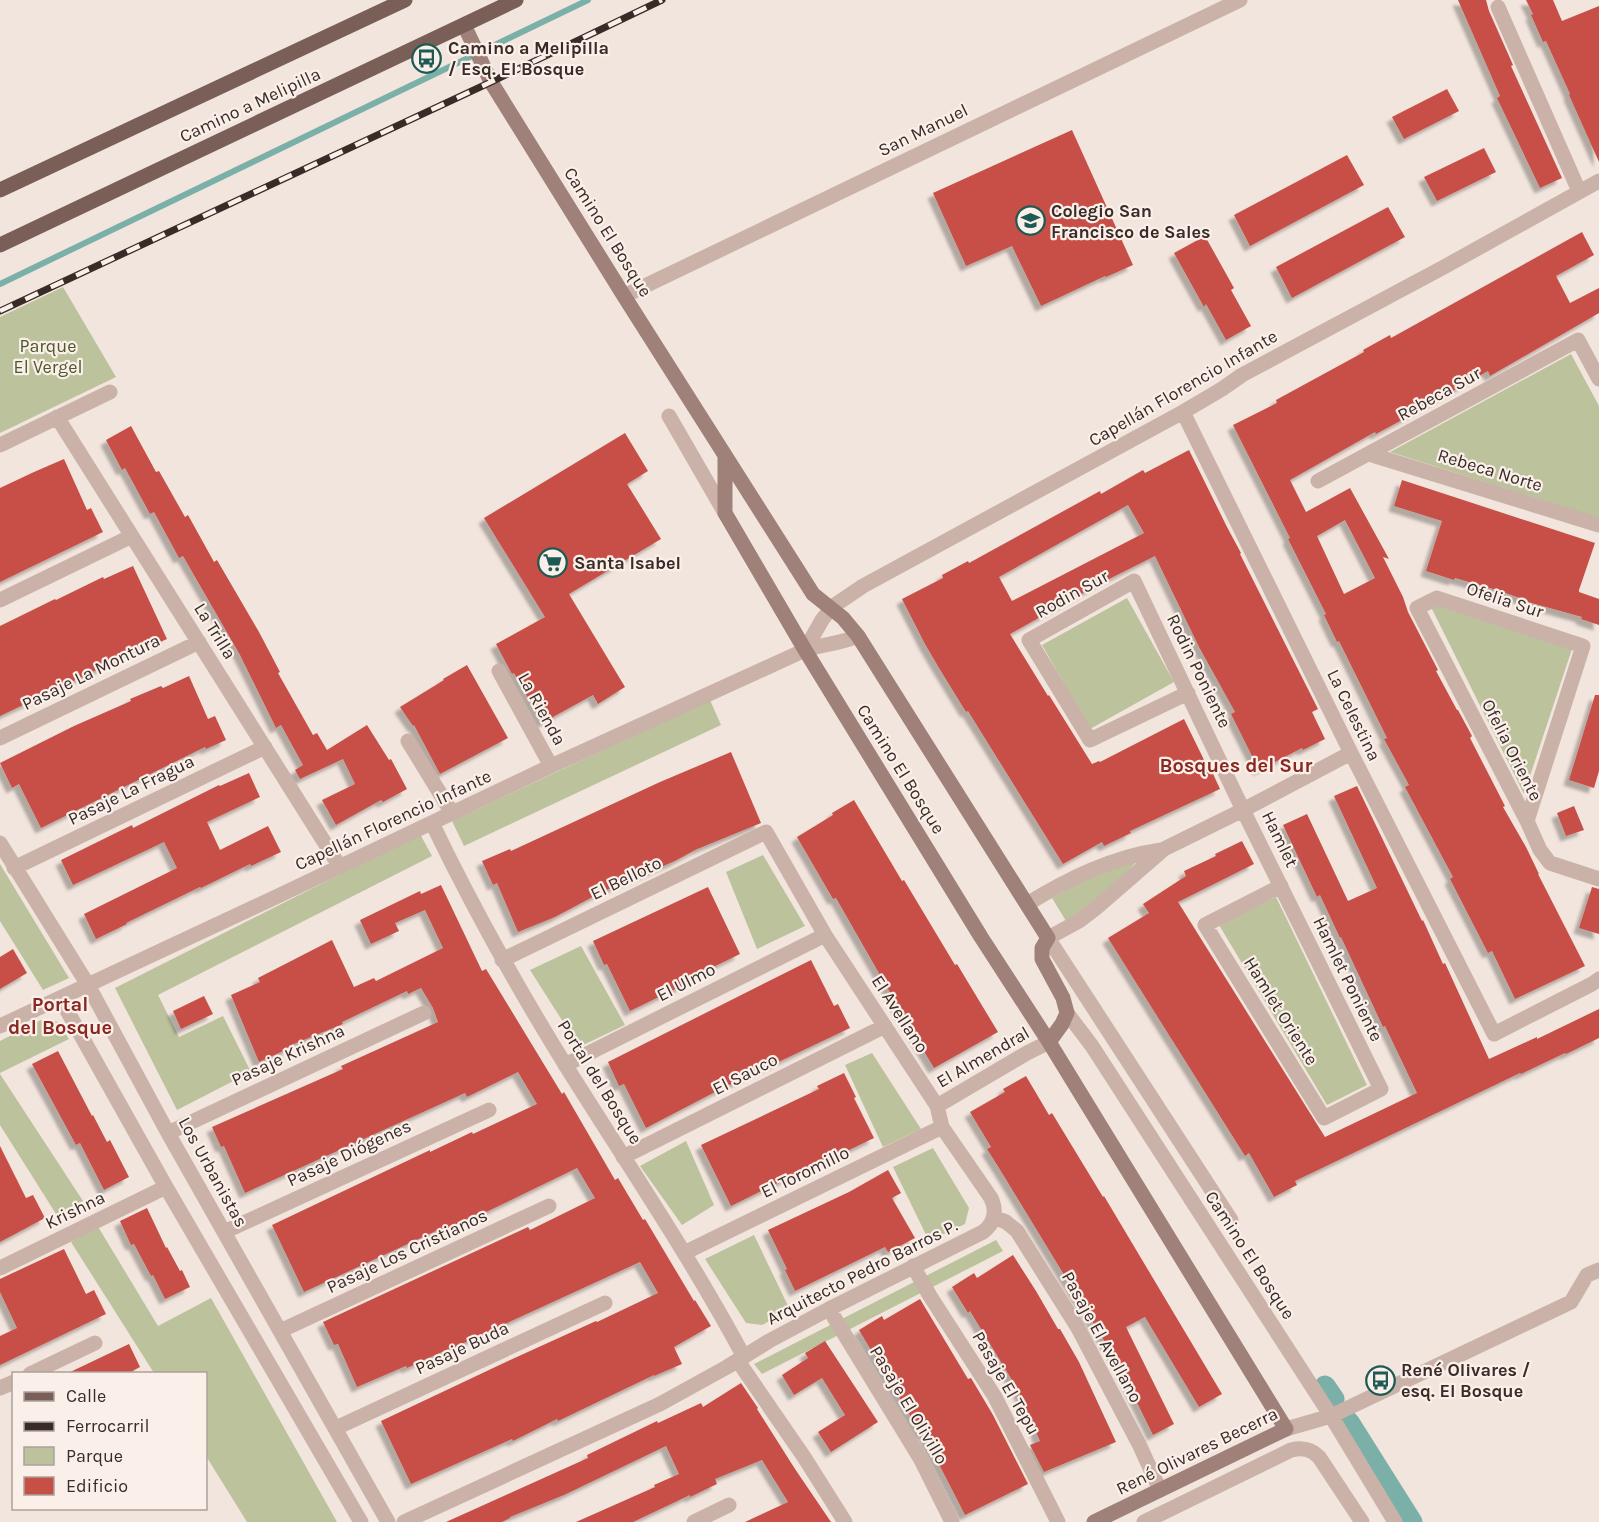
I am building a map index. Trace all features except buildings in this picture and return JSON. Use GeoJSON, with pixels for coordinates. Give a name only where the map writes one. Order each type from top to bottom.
{"type":"FeatureCollection","features":[{"type":"Feature","properties":{"kind":"main road","name":"Camino a Melipilla"},"geometry":{"type":"LineString","coordinates":[[0,190],[405,0]]}},
{"type":"Feature","properties":{"kind":"main road","name":"Camino a Melipilla"},"geometry":{"type":"LineString","coordinates":[[0,245],[516,0]]}},
{"type":"Feature","properties":{"kind":"street","name":"San Manuel"},"geometry":{"type":"LineString","coordinates":[[624,296],[1240,0]]}},
{"type":"Feature","properties":{"kind":"street"},"geometry":{"type":"LineString","coordinates":[[1498,7],[1579,191]]}},
{"type":"Feature","properties":{"kind":"street","name":"Camino El Bosque"},"geometry":{"type":"LineString","coordinates":[[464,25],[491,82],[813,594],[843,618],[858,636],[1048,938],[1231,1220]]}},
{"type":"Feature","properties":{"kind":"street","name":"Capellán Florencio Infante"},"geometry":{"type":"LineString","coordinates":[[805,651],[822,620],[832,608],[863,586],[1183,412],[1242,375],[1599,181]]}},
{"type":"Feature","properties":{"kind":"street","name":"Rebeca Sur"},"geometry":{"type":"LineString","coordinates":[[1318,481],[1578,340],[1599,379]]}},
{"type":"Feature","properties":{"kind":"street"},"geometry":{"type":"LineString","coordinates":[[0,445],[110,392]]}},
{"type":"Feature","properties":{"kind":"street","name":"La Celestina"},"geometry":{"type":"LineString","coordinates":[[1183,412],[1351,753],[1494,1034],[1599,979]]}},
{"type":"Feature","properties":{"kind":"street","name":"Camino El Bosque"},"geometry":{"type":"LineString","coordinates":[[669,416],[805,651],[1286,1428]]}},
{"type":"Feature","properties":{"kind":"street","name":"La Trilla"},"geometry":{"type":"LineString","coordinates":[[57,417],[340,867]]}},
{"type":"Feature","properties":{"kind":"street","name":"Rebeca Norte"},"geometry":{"type":"LineString","coordinates":[[1369,454],[1599,525]]}},
{"type":"Feature","properties":{"kind":"street"},"geometry":{"type":"LineString","coordinates":[[725,456],[725,513]]}},
{"type":"Feature","properties":{"kind":"street"},"geometry":{"type":"LineString","coordinates":[[0,600],[132,536]]}},
{"type":"Feature","properties":{"kind":"street","name":"Rodin Sur"},"geometry":{"type":"LineString","coordinates":[[1134,581],[1029,640],[1090,740],[1188,693]]}},
{"type":"Feature","properties":{"kind":"street","name":"Rodin Poniente"},"geometry":{"type":"LineString","coordinates":[[1134,581],[1244,810]]}},
{"type":"Feature","properties":{"kind":"street","name":"Ofelia Sur"},"geometry":{"type":"LineString","coordinates":[[1417,608],[1437,598],[1583,646],[1527,821]]}},
{"type":"Feature","properties":{"kind":"street","name":"Ofelia Oriente"},"geometry":{"type":"LineString","coordinates":[[1417,608],[1540,850],[1550,863],[1599,879]]}},
{"type":"Feature","properties":{"kind":"street","name":"Capellán Florencio Infante"},"geometry":{"type":"LineString","coordinates":[[0,1026],[551,766],[805,651],[858,636]]}},
{"type":"Feature","properties":{"kind":"street","name":"Pasaje La Montura"},"geometry":{"type":"LineString","coordinates":[[0,738],[199,642]]}},
{"type":"Feature","properties":{"kind":"street","name":"La Rienda"},"geometry":{"type":"LineString","coordinates":[[499,671],[551,766]]}},
{"type":"Feature","properties":{"kind":"street"},"geometry":{"type":"LineString","coordinates":[[408,741],[452,813]]}},
{"type":"Feature","properties":{"kind":"street","name":"Pasaje La Fragua"},"geometry":{"type":"LineString","coordinates":[[14,868],[265,747]]}},
{"type":"Feature","properties":{"kind":"street"},"geometry":{"type":"LineString","coordinates":[[1048,938],[1079,921],[1096,908],[1164,849],[1244,810],[1351,753]]}},
{"type":"Feature","properties":{"kind":"street","name":"Hamlet"},"geometry":{"type":"LineString","coordinates":[[1244,810],[1281,886]]}},
{"type":"Feature","properties":{"kind":"street","name":"Portal del Bosque"},"geometry":{"type":"LineString","coordinates":[[432,823],[502,960],[565,1065],[684,1253],[741,1359],[845,1522]]}},
{"type":"Feature","properties":{"kind":"street","name":"El Belloto"},"geometry":{"type":"LineString","coordinates":[[502,960],[766,832]]}},
{"type":"Feature","properties":{"kind":"street","name":"El Avellano"},"geometry":{"type":"LineString","coordinates":[[766,832],[825,935],[937,1106],[942,1127],[991,1198],[995,1210],[994,1217]]}},
{"type":"Feature","properties":{"kind":"street","name":"Los Urbanistas"},"geometry":{"type":"LineString","coordinates":[[0,843],[88,985],[168,1133],[388,1522]]}},
{"type":"Feature","properties":{"kind":"street"},"geometry":{"type":"LineString","coordinates":[[1027,904],[1093,869],[1133,855],[1164,849]]}},
{"type":"Feature","properties":{"kind":"street","name":"Hamlet Oriente"},"geometry":{"type":"LineString","coordinates":[[1281,886],[1205,925],[1324,1118]]}},
{"type":"Feature","properties":{"kind":"street","name":"Hamlet Poniente"},"geometry":{"type":"LineString","coordinates":[[1281,886],[1381,1089],[1324,1118]]}},
{"type":"Feature","properties":{"kind":"street","name":"El Ulmo"},"geometry":{"type":"LineString","coordinates":[[565,1065],[825,935]]}},
{"type":"Feature","properties":{"kind":"street","name":"Camino El Bosque"},"geometry":{"type":"LineString","coordinates":[[1048,938],[1042,948],[1042,959],[1063,998],[1067,1013],[1092,1046],[1331,1416],[1395,1522]]}},
{"type":"Feature","properties":{"kind":"street"},"geometry":{"type":"LineString","coordinates":[[60,998],[166,1187],[361,1522]]}},
{"type":"Feature","properties":{"kind":"street","name":"Pasaje Krishna"},"geometry":{"type":"LineString","coordinates":[[168,1133],[424,1013]]}},
{"type":"Feature","properties":{"kind":"street"},"geometry":{"type":"LineString","coordinates":[[1049,1042],[1067,1013]]}},
{"type":"Feature","properties":{"kind":"street","name":"El Sauco"},"geometry":{"type":"LineString","coordinates":[[623,1157],[885,1026]]}},
{"type":"Feature","properties":{"kind":"street","name":"El Almendral"},"geometry":{"type":"LineString","coordinates":[[937,1106],[1049,1042]]}},
{"type":"Feature","properties":{"kind":"street","name":"Pasaje Diógenes"},"geometry":{"type":"LineString","coordinates":[[224,1232],[489,1110]]}},
{"type":"Feature","properties":{"kind":"street","name":"El Toromillo"},"geometry":{"type":"LineString","coordinates":[[684,1253],[942,1127]]}},
{"type":"Feature","properties":{"kind":"street","name":"Krishna"},"geometry":{"type":"LineString","coordinates":[[0,1268],[166,1187]]}},
{"type":"Feature","properties":{"kind":"street","name":"Pasaje Los Cristianos"},"geometry":{"type":"LineString","coordinates":[[280,1331],[549,1206]]}},
{"type":"Feature","properties":{"kind":"street","name":"Arquitecto Pedro Barros P."},"geometry":{"type":"LineString","coordinates":[[404,1522],[660,1404],[829,1309],[983,1232],[994,1217]]}},
{"type":"Feature","properties":{"kind":"street","name":"Pasaje El Avellano"},"geometry":{"type":"LineString","coordinates":[[994,1217],[1017,1230],[1078,1328],[1160,1490]]}},
{"type":"Feature","properties":{"kind":"street","name":"Pasaje El Tepu"},"geometry":{"type":"LineString","coordinates":[[913,1266],[995,1397],[1058,1522]]}},
{"type":"Feature","properties":{"kind":"street","name":"René Olivares Becerra"},"geometry":{"type":"LineString","coordinates":[[1094,1522],[1286,1428],[1331,1416],[1571,1302],[1587,1275],[1599,1270]]}},
{"type":"Feature","properties":{"kind":"street","name":"Pasaje Buda"},"geometry":{"type":"LineString","coordinates":[[336,1428],[605,1303]]}},
{"type":"Feature","properties":{"kind":"street","name":"Pasaje El Olivillo"},"geometry":{"type":"LineString","coordinates":[[829,1309],[920,1458],[952,1522]]}},
{"type":"Feature","properties":{"kind":"street"},"geometry":{"type":"LineString","coordinates":[[34,1372],[94,1343]]}},
{"type":"Feature","properties":{"kind":"street"},"geometry":{"type":"LineString","coordinates":[[1144,1522],[1297,1448],[1306,1448],[1320,1457],[1362,1522]]}},
{"type":"Feature","properties":{"kind":"street"},"geometry":{"type":"LineString","coordinates":[[694,1522],[729,1505]]}},
{"type":"Feature","properties":{"kind":"green space","name":"Parque El Vergel"},"geometry":{"type":"Polygon","coordinates":[[[63,287],[116,377],[0,433],[0,317],[63,287]]]}},
{"type":"Feature","properties":{"kind":"green space"},"geometry":{"type":"Polygon","coordinates":[[[1571,354],[1599,406],[1599,518],[1390,452],[1571,354]]]}},
{"type":"Feature","properties":{"kind":"green space"},"geometry":{"type":"Polygon","coordinates":[[[1127,598],[1174,682],[1090,729],[1042,645],[1127,598]]]}},
{"type":"Feature","properties":{"kind":"green space"},"geometry":{"type":"Polygon","coordinates":[[[1435,602],[1572,649],[1524,794],[1430,605],[1435,602]]]}},
{"type":"Feature","properties":{"kind":"green space"},"geometry":{"type":"Polygon","coordinates":[[[710,700],[721,725],[464,846],[452,821],[710,700]]]}},
{"type":"Feature","properties":{"kind":"green space"},"geometry":{"type":"Polygon","coordinates":[[[420,834],[432,856],[158,995],[179,1037],[223,1016],[251,1072],[177,1110],[115,988],[420,834]]]}},
{"type":"Feature","properties":{"kind":"green space"},"geometry":{"type":"Polygon","coordinates":[[[763,855],[805,926],[757,949],[726,872],[763,855]]]}},
{"type":"Feature","properties":{"kind":"green space"},"geometry":{"type":"Polygon","coordinates":[[[1138,860],[1107,893],[1066,921],[1052,898],[1093,875],[1138,860]]]}},
{"type":"Feature","properties":{"kind":"green space"},"geometry":{"type":"Polygon","coordinates":[[[0,864],[69,978],[43,990],[0,921],[0,864]]]}},
{"type":"Feature","properties":{"kind":"green space"},"geometry":{"type":"Polygon","coordinates":[[[1276,897],[1367,1085],[1327,1105],[1219,925],[1276,897]]]}},
{"type":"Feature","properties":{"kind":"green space"},"geometry":{"type":"Polygon","coordinates":[[[581,946],[625,1025],[579,1047],[530,970],[581,946]]]}},
{"type":"Feature","properties":{"kind":"green space"},"geometry":{"type":"Polygon","coordinates":[[[43,1019],[58,1022],[69,1039],[0,1073],[0,1041],[43,1019]]]}},
{"type":"Feature","properties":{"kind":"green space"},"geometry":{"type":"Polygon","coordinates":[[[872,1053],[921,1129],[883,1147],[845,1065],[872,1053]]]}},
{"type":"Feature","properties":{"kind":"green space"},"geometry":{"type":"Polygon","coordinates":[[[0,1074],[83,1201],[56,1214],[0,1125],[0,1074]]]}},
{"type":"Feature","properties":{"kind":"green space"},"geometry":{"type":"Polygon","coordinates":[[[686,1141],[714,1205],[682,1225],[640,1166],[686,1141]]]}},
{"type":"Feature","properties":{"kind":"green space"},"geometry":{"type":"Polygon","coordinates":[[[933,1148],[969,1208],[965,1224],[929,1241],[893,1167],[933,1148]]]}},
{"type":"Feature","properties":{"kind":"green space"},"geometry":{"type":"Polygon","coordinates":[[[97,1225],[158,1326],[211,1298],[337,1522],[247,1522],[207,1458],[207,1372],[153,1372],[71,1242],[97,1225]]]}},
{"type":"Feature","properties":{"kind":"green space"},"geometry":{"type":"Polygon","coordinates":[[[754,1235],[790,1310],[762,1325],[746,1323],[705,1259],[754,1235]]]}},
{"type":"Feature","properties":{"kind":"green space"},"geometry":{"type":"Polygon","coordinates":[[[996,1240],[1003,1251],[762,1374],[754,1364],[996,1240]]]}},
{"type":"Feature","properties":{"kind":"waterway"},"geometry":{"type":"LineString","coordinates":[[0,284],[588,0]]}},
{"type":"Feature","properties":{"kind":"waterway"},"geometry":{"type":"LineString","coordinates":[[1325,1386],[1334,1399]]}},
{"type":"Feature","properties":{"kind":"waterway"},"geometry":{"type":"LineString","coordinates":[[1349,1422],[1412,1522]]}},
{"type":"Feature","properties":{"kind":"railway"},"geometry":{"type":"LineString","coordinates":[[0,311],[662,0]]}},
{"type":"Feature","properties":{"kind":"place","name":"Camino a Melipilla / Esq. El Bosque"},"geometry":{"type":"Point","coordinates":[427,58]}},
{"type":"Feature","properties":{"kind":"place","name":"Colegio San Francisco de Sales"},"geometry":{"type":"Point","coordinates":[1030,221]}},
{"type":"Feature","properties":{"kind":"place","name":"Santa Isabel"},"geometry":{"type":"Point","coordinates":[553,563]}},
{"type":"Feature","properties":{"kind":"place","name":"René Olivares / esq. El Bosque"},"geometry":{"type":"Point","coordinates":[1380,1380]}},
{"type":"Feature","properties":{"kind":"district","name":"Bosques del Sur"},"geometry":{"type":"Point","coordinates":[1236,765]}},
{"type":"Feature","properties":{"kind":"district","name":"Portal del Bosque"},"geometry":{"type":"Point","coordinates":[60,1016]}}]}
